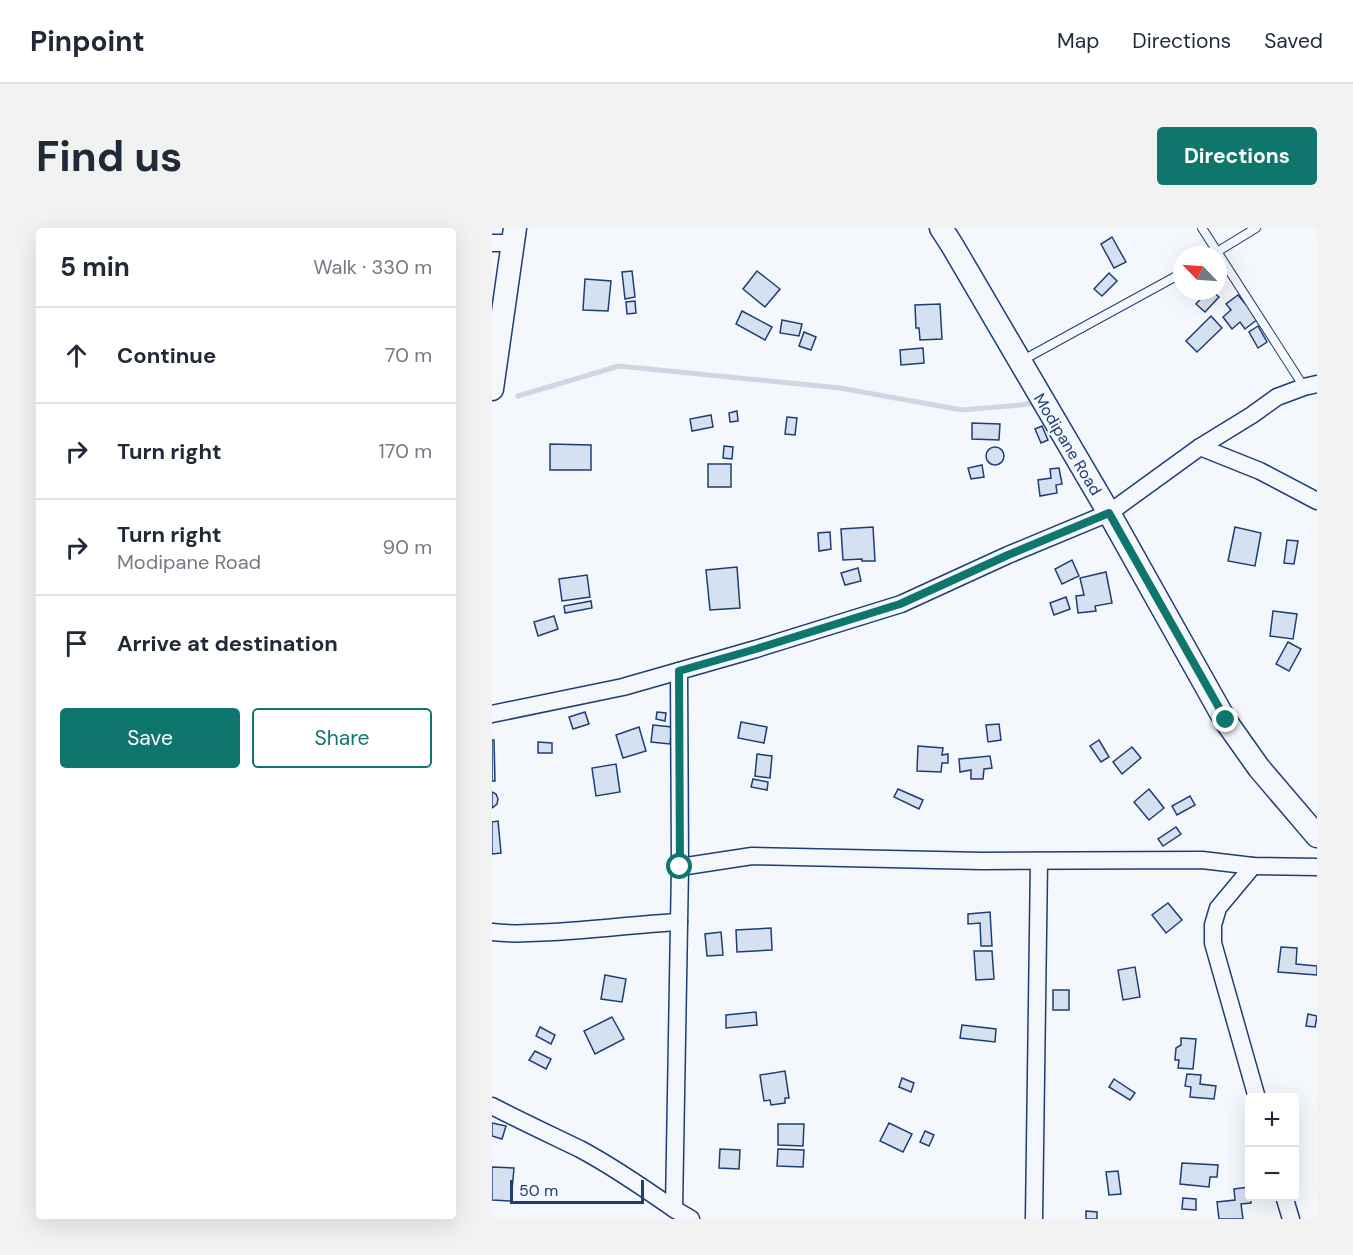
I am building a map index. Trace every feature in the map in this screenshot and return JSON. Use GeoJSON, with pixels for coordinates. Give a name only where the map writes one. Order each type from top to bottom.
{"type":"FeatureCollection","features":[{"type":"Feature","properties":{"kind":"main road","name":"Modipane Road"},"geometry":{"type":"LineString","coordinates":[[941,228],[1109,513],[1226,720],[1259,768],[1317,836]]}},
{"type":"Feature","properties":{"kind":"main road"},"geometry":{"type":"LineString","coordinates":[[492,388],[506,238]]}},
{"type":"Feature","properties":{"kind":"street"},"geometry":{"type":"LineString","coordinates":[[492,714],[623,687],[900,604],[1008,555],[1109,513],[1200,447],[1277,397],[1310,385]]}},
{"type":"Feature","properties":{"kind":"street"},"geometry":{"type":"LineString","coordinates":[[1200,447],[1260,471],[1317,501]]}},
{"type":"Feature","properties":{"kind":"street"},"geometry":{"type":"LineString","coordinates":[[676,1214],[680,867],[679,671]]}},
{"type":"Feature","properties":{"kind":"street"},"geometry":{"type":"LineString","coordinates":[[680,867],[752,856],[982,861],[1202,860],[1252,866],[1317,867]]}},
{"type":"Feature","properties":{"kind":"street"},"geometry":{"type":"LineString","coordinates":[[1034,1219],[1039,861]]}},
{"type":"Feature","properties":{"kind":"street"},"geometry":{"type":"LineString","coordinates":[[1252,866],[1218,908],[1213,925],[1213,943],[1256,1093]]}},
{"type":"Feature","properties":{"kind":"street"},"geometry":{"type":"LineString","coordinates":[[492,932],[510,935],[679,922]]}},
{"type":"Feature","properties":{"kind":"street"},"geometry":{"type":"LineString","coordinates":[[492,1106],[580,1150],[620,1173],[676,1214],[691,1219]]}},
{"type":"Feature","properties":{"kind":"street"},"geometry":{"type":"LineString","coordinates":[[1285,1201],[1291,1219]]}},
{"type":"Feature","properties":{"kind":"lane"},"geometry":{"type":"LineString","coordinates":[[1202,228],[1211,246]]}},
{"type":"Feature","properties":{"kind":"lane"},"geometry":{"type":"LineString","coordinates":[[1227,246],[1256,228]]}},
{"type":"Feature","properties":{"kind":"lane"},"geometry":{"type":"LineString","coordinates":[[1227,271],[1310,385]]}},
{"type":"Feature","properties":{"kind":"lane"},"geometry":{"type":"LineString","coordinates":[[1020,362],[1173,278]]}},
{"type":"Feature","properties":{"kind":"building"},"geometry":{"type":"Polygon","coordinates":[[[1112,237],[1126,262],[1114,268],[1101,244],[1112,237]]]}},
{"type":"Feature","properties":{"kind":"building"},"geometry":{"type":"Polygon","coordinates":[[[632,271],[635,297],[625,299],[622,272],[632,271]]]}},
{"type":"Feature","properties":{"kind":"building"},"geometry":{"type":"Polygon","coordinates":[[[757,271],[780,289],[765,307],[743,289],[757,271]]]}},
{"type":"Feature","properties":{"kind":"building"},"geometry":{"type":"Polygon","coordinates":[[[1109,273],[1117,281],[1102,296],[1094,289],[1109,273]]]}},
{"type":"Feature","properties":{"kind":"building"},"geometry":{"type":"Polygon","coordinates":[[[585,279],[611,281],[608,311],[583,310],[585,279]]]}},
{"type":"Feature","properties":{"kind":"building"},"geometry":{"type":"Polygon","coordinates":[[[1238,295],[1258,319],[1245,329],[1240,322],[1232,329],[1223,317],[1231,310],[1226,304],[1238,295]]]}},
{"type":"Feature","properties":{"kind":"building"},"geometry":{"type":"Polygon","coordinates":[[[1200,300],[1216,300],[1205,312],[1196,304],[1200,300]]]}},
{"type":"Feature","properties":{"kind":"building"},"geometry":{"type":"Polygon","coordinates":[[[635,301],[636,313],[627,314],[626,302],[635,301]]]}},
{"type":"Feature","properties":{"kind":"building"},"geometry":{"type":"Polygon","coordinates":[[[940,304],[942,339],[920,340],[919,328],[916,328],[915,305],[940,304]]]}},
{"type":"Feature","properties":{"kind":"building"},"geometry":{"type":"Polygon","coordinates":[[[742,311],[772,327],[765,340],[736,324],[742,311]]]}},
{"type":"Feature","properties":{"kind":"building"},"geometry":{"type":"Polygon","coordinates":[[[1211,316],[1222,328],[1197,352],[1186,341],[1211,316]]]}},
{"type":"Feature","properties":{"kind":"building"},"geometry":{"type":"Polygon","coordinates":[[[782,320],[802,324],[799,336],[780,333],[782,320]]]}},
{"type":"Feature","properties":{"kind":"building"},"geometry":{"type":"Polygon","coordinates":[[[1258,326],[1267,342],[1258,348],[1249,332],[1258,326]]]}},
{"type":"Feature","properties":{"kind":"building"},"geometry":{"type":"Polygon","coordinates":[[[804,332],[816,337],[811,350],[799,346],[804,332]]]}},
{"type":"Feature","properties":{"kind":"building"},"geometry":{"type":"Polygon","coordinates":[[[923,348],[924,363],[901,365],[900,350],[923,348]]]}},
{"type":"Feature","properties":{"kind":"building"},"geometry":{"type":"Polygon","coordinates":[[[737,411],[738,421],[730,422],[729,413],[737,411]]]}},
{"type":"Feature","properties":{"kind":"building"},"geometry":{"type":"Polygon","coordinates":[[[711,415],[713,427],[692,431],[690,419],[711,415]]]}},
{"type":"Feature","properties":{"kind":"building"},"geometry":{"type":"Polygon","coordinates":[[[787,417],[797,418],[795,435],[785,434],[787,417]]]}},
{"type":"Feature","properties":{"kind":"building"},"geometry":{"type":"Polygon","coordinates":[[[972,423],[1000,424],[999,440],[972,439],[972,423]]]}},
{"type":"Feature","properties":{"kind":"building"},"geometry":{"type":"Polygon","coordinates":[[[1042,426],[1048,440],[1041,443],[1035,429],[1042,426]]]}},
{"type":"Feature","properties":{"kind":"building"},"geometry":{"type":"Polygon","coordinates":[[[550,444],[591,445],[591,470],[550,470],[550,444]]]}},
{"type":"Feature","properties":{"kind":"building"},"geometry":{"type":"Polygon","coordinates":[[[724,446],[733,447],[732,459],[723,458],[724,446]]]}},
{"type":"Feature","properties":{"kind":"building"},"geometry":{"type":"Polygon","coordinates":[[[991,447],[999,447],[1004,452],[1002,463],[991,465],[986,460],[986,452],[991,447]]]}},
{"type":"Feature","properties":{"kind":"building"},"geometry":{"type":"Polygon","coordinates":[[[708,464],[731,464],[731,487],[708,487],[708,464]]]}},
{"type":"Feature","properties":{"kind":"building"},"geometry":{"type":"Polygon","coordinates":[[[982,465],[984,477],[971,479],[968,468],[982,465]]]}},
{"type":"Feature","properties":{"kind":"building"},"geometry":{"type":"Polygon","coordinates":[[[1059,468],[1062,484],[1056,485],[1057,493],[1040,496],[1038,480],[1051,478],[1050,469],[1059,468]]]}},
{"type":"Feature","properties":{"kind":"building"},"geometry":{"type":"Polygon","coordinates":[[[873,527],[875,561],[843,560],[841,529],[873,527]]]}},
{"type":"Feature","properties":{"kind":"building"},"geometry":{"type":"Polygon","coordinates":[[[1235,527],[1261,533],[1255,566],[1228,561],[1235,527]]]}},
{"type":"Feature","properties":{"kind":"building"},"geometry":{"type":"Polygon","coordinates":[[[830,532],[831,549],[819,551],[818,533],[830,532]]]}},
{"type":"Feature","properties":{"kind":"building"},"geometry":{"type":"Polygon","coordinates":[[[1287,540],[1298,541],[1294,564],[1284,563],[1287,540]]]}},
{"type":"Feature","properties":{"kind":"building"},"geometry":{"type":"Polygon","coordinates":[[[1072,560],[1079,576],[1062,584],[1055,569],[1072,560]]]}},
{"type":"Feature","properties":{"kind":"building"},"geometry":{"type":"Polygon","coordinates":[[[737,567],[740,608],[710,610],[706,570],[737,567]]]}},
{"type":"Feature","properties":{"kind":"building"},"geometry":{"type":"Polygon","coordinates":[[[858,568],[861,581],[845,585],[841,573],[858,568]]]}},
{"type":"Feature","properties":{"kind":"building"},"geometry":{"type":"Polygon","coordinates":[[[1106,572],[1112,603],[1095,606],[1096,611],[1078,613],[1076,596],[1084,595],[1080,578],[1106,572]]]}},
{"type":"Feature","properties":{"kind":"building"},"geometry":{"type":"Polygon","coordinates":[[[587,575],[590,597],[562,601],[559,579],[587,575]]]}},
{"type":"Feature","properties":{"kind":"building"},"geometry":{"type":"Polygon","coordinates":[[[1066,597],[1070,609],[1054,615],[1050,603],[1066,597]]]}},
{"type":"Feature","properties":{"kind":"building"},"geometry":{"type":"Polygon","coordinates":[[[591,601],[592,608],[565,613],[564,606],[591,601]]]}},
{"type":"Feature","properties":{"kind":"building"},"geometry":{"type":"Polygon","coordinates":[[[1273,611],[1297,614],[1293,639],[1270,636],[1273,611]]]}},
{"type":"Feature","properties":{"kind":"building"},"geometry":{"type":"Polygon","coordinates":[[[554,616],[558,629],[538,636],[534,622],[554,616]]]}},
{"type":"Feature","properties":{"kind":"building"},"geometry":{"type":"Polygon","coordinates":[[[1288,642],[1301,649],[1289,671],[1276,664],[1288,642]]]}},
{"type":"Feature","properties":{"kind":"building"},"geometry":{"type":"Polygon","coordinates":[[[585,712],[589,724],[573,729],[569,717],[585,712]]]}},
{"type":"Feature","properties":{"kind":"building"},"geometry":{"type":"Polygon","coordinates":[[[657,712],[666,713],[665,721],[656,719],[657,712]]]}},
{"type":"Feature","properties":{"kind":"building"},"geometry":{"type":"Polygon","coordinates":[[[741,722],[767,727],[764,743],[738,738],[741,722]]]}},
{"type":"Feature","properties":{"kind":"building"},"geometry":{"type":"Polygon","coordinates":[[[999,724],[1001,740],[988,742],[986,725],[999,724]]]}},
{"type":"Feature","properties":{"kind":"building"},"geometry":{"type":"Polygon","coordinates":[[[653,725],[672,727],[670,744],[651,742],[653,725]]]}},
{"type":"Feature","properties":{"kind":"building"},"geometry":{"type":"Polygon","coordinates":[[[639,727],[646,751],[623,758],[616,735],[639,727]]]}},
{"type":"Feature","properties":{"kind":"building"},"geometry":{"type":"Polygon","coordinates":[[[492,740],[494,740],[495,781],[492,781],[492,740]]]}},
{"type":"Feature","properties":{"kind":"building"},"geometry":{"type":"Polygon","coordinates":[[[1099,740],[1109,757],[1101,762],[1090,746],[1099,740]]]}},
{"type":"Feature","properties":{"kind":"building"},"geometry":{"type":"Polygon","coordinates":[[[538,742],[552,743],[552,753],[538,753],[538,742]]]}},
{"type":"Feature","properties":{"kind":"building"},"geometry":{"type":"Polygon","coordinates":[[[918,746],[943,748],[942,755],[948,754],[948,763],[942,763],[941,772],[917,771],[918,746]]]}},
{"type":"Feature","properties":{"kind":"building"},"geometry":{"type":"Polygon","coordinates":[[[1132,747],[1141,758],[1122,774],[1113,762],[1132,747]]]}},
{"type":"Feature","properties":{"kind":"building"},"geometry":{"type":"Polygon","coordinates":[[[757,754],[772,756],[770,778],[755,776],[757,754]]]}},
{"type":"Feature","properties":{"kind":"building"},"geometry":{"type":"Polygon","coordinates":[[[990,756],[992,768],[984,769],[983,779],[971,779],[971,770],[960,772],[959,759],[990,756]]]}},
{"type":"Feature","properties":{"kind":"building"},"geometry":{"type":"Polygon","coordinates":[[[616,764],[620,792],[596,796],[592,768],[616,764]]]}},
{"type":"Feature","properties":{"kind":"building"},"geometry":{"type":"Polygon","coordinates":[[[753,779],[768,782],[767,790],[751,787],[753,779]]]}},
{"type":"Feature","properties":{"kind":"building"},"geometry":{"type":"Polygon","coordinates":[[[898,789],[923,800],[919,809],[894,797],[898,789]]]}},
{"type":"Feature","properties":{"kind":"building"},"geometry":{"type":"Polygon","coordinates":[[[1149,789],[1164,808],[1149,820],[1134,802],[1149,789]]]}},
{"type":"Feature","properties":{"kind":"building"},"geometry":{"type":"Polygon","coordinates":[[[492,792],[498,799],[497,804],[492,808],[492,792]]]}},
{"type":"Feature","properties":{"kind":"building"},"geometry":{"type":"Polygon","coordinates":[[[1190,796],[1195,805],[1177,815],[1172,806],[1190,796]]]}},
{"type":"Feature","properties":{"kind":"building"},"geometry":{"type":"Polygon","coordinates":[[[498,821],[501,853],[492,854],[492,822],[498,821]]]}},
{"type":"Feature","properties":{"kind":"building"},"geometry":{"type":"Polygon","coordinates":[[[1176,827],[1181,834],[1163,846],[1158,839],[1176,827]]]}},
{"type":"Feature","properties":{"kind":"building"},"geometry":{"type":"Polygon","coordinates":[[[1168,903],[1182,920],[1166,933],[1152,915],[1168,903]]]}},
{"type":"Feature","properties":{"kind":"building"},"geometry":{"type":"Polygon","coordinates":[[[990,912],[992,946],[981,946],[980,923],[968,924],[968,914],[990,912]]]}},
{"type":"Feature","properties":{"kind":"building"},"geometry":{"type":"Polygon","coordinates":[[[771,928],[772,950],[737,952],[736,930],[771,928]]]}},
{"type":"Feature","properties":{"kind":"building"},"geometry":{"type":"Polygon","coordinates":[[[721,932],[723,955],[707,956],[705,934],[721,932]]]}},
{"type":"Feature","properties":{"kind":"building"},"geometry":{"type":"Polygon","coordinates":[[[1281,947],[1297,948],[1296,964],[1317,966],[1317,975],[1278,972],[1281,947]]]}},
{"type":"Feature","properties":{"kind":"building"},"geometry":{"type":"Polygon","coordinates":[[[974,951],[992,951],[994,979],[976,980],[974,951]]]}},
{"type":"Feature","properties":{"kind":"building"},"geometry":{"type":"Polygon","coordinates":[[[1135,967],[1140,997],[1123,1000],[1118,970],[1135,967]]]}},
{"type":"Feature","properties":{"kind":"building"},"geometry":{"type":"Polygon","coordinates":[[[605,975],[626,979],[622,1002],[601,999],[605,975]]]}},
{"type":"Feature","properties":{"kind":"building"},"geometry":{"type":"Polygon","coordinates":[[[1053,990],[1069,990],[1069,1010],[1053,1010],[1053,990]]]}},
{"type":"Feature","properties":{"kind":"building"},"geometry":{"type":"Polygon","coordinates":[[[756,1012],[757,1025],[726,1028],[726,1015],[756,1012]]]}},
{"type":"Feature","properties":{"kind":"building"},"geometry":{"type":"Polygon","coordinates":[[[1308,1014],[1317,1016],[1315,1027],[1306,1026],[1308,1014]]]}},
{"type":"Feature","properties":{"kind":"building"},"geometry":{"type":"Polygon","coordinates":[[[612,1017],[624,1039],[595,1054],[584,1031],[612,1017]]]}},
{"type":"Feature","properties":{"kind":"building"},"geometry":{"type":"Polygon","coordinates":[[[962,1025],[996,1029],[995,1042],[960,1038],[962,1025]]]}},
{"type":"Feature","properties":{"kind":"building"},"geometry":{"type":"Polygon","coordinates":[[[540,1027],[555,1035],[551,1044],[536,1036],[540,1027]]]}},
{"type":"Feature","properties":{"kind":"building"},"geometry":{"type":"Polygon","coordinates":[[[1181,1038],[1196,1039],[1193,1069],[1178,1068],[1179,1060],[1175,1060],[1176,1048],[1181,1045],[1181,1038]]]}},
{"type":"Feature","properties":{"kind":"building"},"geometry":{"type":"Polygon","coordinates":[[[535,1051],[551,1059],[546,1069],[529,1060],[535,1051]]]}},
{"type":"Feature","properties":{"kind":"building"},"geometry":{"type":"Polygon","coordinates":[[[785,1071],[789,1098],[785,1098],[785,1103],[771,1105],[770,1100],[764,1101],[760,1075],[785,1071]]]}},
{"type":"Feature","properties":{"kind":"building"},"geometry":{"type":"Polygon","coordinates":[[[1187,1074],[1201,1075],[1200,1084],[1216,1086],[1214,1099],[1190,1097],[1191,1087],[1185,1086],[1187,1074]]]}},
{"type":"Feature","properties":{"kind":"building"},"geometry":{"type":"Polygon","coordinates":[[[902,1078],[914,1083],[911,1092],[899,1087],[902,1078]]]}},
{"type":"Feature","properties":{"kind":"building"},"geometry":{"type":"Polygon","coordinates":[[[1114,1079],[1135,1093],[1130,1100],[1109,1087],[1114,1079]]]}},
{"type":"Feature","properties":{"kind":"building"},"geometry":{"type":"Polygon","coordinates":[[[492,1123],[506,1126],[502,1139],[492,1136],[492,1123]]]}},
{"type":"Feature","properties":{"kind":"building"},"geometry":{"type":"Polygon","coordinates":[[[889,1123],[912,1134],[903,1152],[880,1141],[889,1123]]]}},
{"type":"Feature","properties":{"kind":"building"},"geometry":{"type":"Polygon","coordinates":[[[778,1124],[804,1124],[803,1146],[778,1145],[778,1124]]]}},
{"type":"Feature","properties":{"kind":"building"},"geometry":{"type":"Polygon","coordinates":[[[925,1131],[934,1135],[929,1146],[920,1142],[925,1131]]]}},
{"type":"Feature","properties":{"kind":"building"},"geometry":{"type":"Polygon","coordinates":[[[720,1149],[740,1150],[739,1169],[719,1168],[720,1149]]]}},
{"type":"Feature","properties":{"kind":"building"},"geometry":{"type":"Polygon","coordinates":[[[778,1149],[804,1150],[803,1167],[777,1166],[778,1149]]]}},
{"type":"Feature","properties":{"kind":"building"},"geometry":{"type":"Polygon","coordinates":[[[1182,1163],[1218,1165],[1217,1177],[1210,1177],[1209,1187],[1180,1184],[1182,1163]]]}},
{"type":"Feature","properties":{"kind":"building"},"geometry":{"type":"Polygon","coordinates":[[[492,1167],[514,1168],[511,1201],[492,1200],[492,1167]]]}},
{"type":"Feature","properties":{"kind":"building"},"geometry":{"type":"Polygon","coordinates":[[[1118,1171],[1121,1194],[1109,1195],[1106,1172],[1118,1171]]]}},
{"type":"Feature","properties":{"kind":"building"},"geometry":{"type":"Polygon","coordinates":[[[1245,1188],[1245,1201],[1251,1201],[1251,1203],[1241,1204],[1243,1219],[1219,1219],[1217,1202],[1235,1200],[1234,1189],[1245,1188]]]}},
{"type":"Feature","properties":{"kind":"building"},"geometry":{"type":"Polygon","coordinates":[[[1183,1198],[1196,1199],[1196,1210],[1182,1209],[1183,1198]]]}},
{"type":"Feature","properties":{"kind":"building"},"geometry":{"type":"Polygon","coordinates":[[[1086,1211],[1097,1212],[1097,1219],[1086,1219],[1086,1211]]]}},
{"type":"Feature","properties":{"kind":"waterway"},"geometry":{"type":"LineString","coordinates":[[518,396],[619,366],[840,388],[962,410],[1037,402]]}},
{"type":"Feature","properties":{"kind":"route"},"geometry":{"type":"LineString","coordinates":[[680,867],[679,671],[900,604],[1008,555],[1109,513],[1226,720]]}}]}
